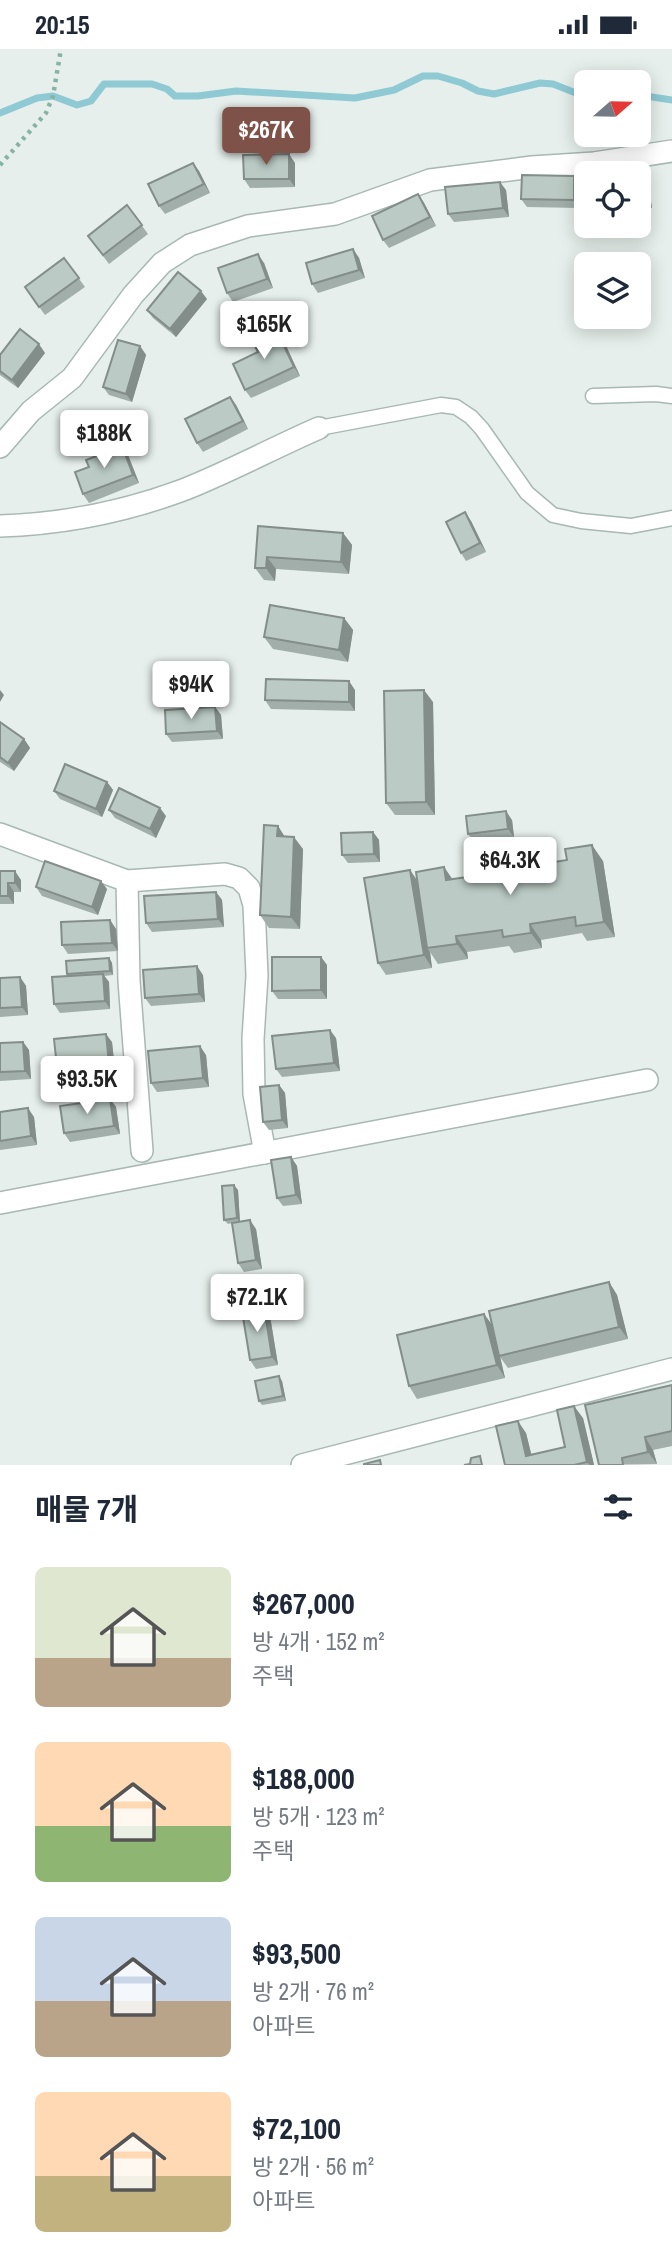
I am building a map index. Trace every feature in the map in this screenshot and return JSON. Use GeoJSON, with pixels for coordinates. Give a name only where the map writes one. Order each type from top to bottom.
{"type":"FeatureCollection","features":[{"type":"Feature","properties":{"kind":"street"},"geometry":{"type":"LineString","coordinates":[[0,447],[31,411],[72,378],[133,295],[162,263],[190,245],[248,226],[335,214],[430,180],[533,167],[594,163],[672,151]]}},
{"type":"Feature","properties":{"kind":"street"},"geometry":{"type":"LineString","coordinates":[[0,526],[42,525],[136,506],[184,490],[319,428]]}},
{"type":"Feature","properties":{"kind":"street"},"geometry":{"type":"LineString","coordinates":[[0,834],[127,881],[225,874],[239,879],[249,888],[254,905],[257,977],[253,1039],[254,1094],[265,1153]]}},
{"type":"Feature","properties":{"kind":"street"},"geometry":{"type":"LineString","coordinates":[[127,881],[129,981],[142,1151]]}},
{"type":"Feature","properties":{"kind":"street"},"geometry":{"type":"LineString","coordinates":[[0,1203],[647,1080]]}},
{"type":"Feature","properties":{"kind":"street"},"geometry":{"type":"LineString","coordinates":[[302,1465],[672,1369]]}},
{"type":"Feature","properties":{"kind":"lane"},"geometry":{"type":"LineString","coordinates":[[593,396],[672,396]]}},
{"type":"Feature","properties":{"kind":"lane"},"geometry":{"type":"LineString","coordinates":[[319,428],[441,405],[456,407],[482,429],[527,493],[553,515],[631,526],[672,518]]}},
{"type":"Feature","properties":{"kind":"path"},"geometry":{"type":"LineString","coordinates":[[0,165],[46,113],[53,96],[61,49]]}},
{"type":"Feature","properties":{"kind":"building"},"geometry":{"type":"Polygon","coordinates":[[[289,154],[289,179],[244,179],[243,155],[289,154]]]}},
{"type":"Feature","properties":{"kind":"building"},"geometry":{"type":"Polygon","coordinates":[[[193,163],[204,184],[159,206],[148,184],[193,163]]]}},
{"type":"Feature","properties":{"kind":"building"},"geometry":{"type":"Polygon","coordinates":[[[522,175],[574,176],[574,200],[521,199],[522,175]]]}},
{"type":"Feature","properties":{"kind":"building"},"geometry":{"type":"Polygon","coordinates":[[[500,182],[503,208],[448,214],[445,187],[500,182]]]}},
{"type":"Feature","properties":{"kind":"building"},"geometry":{"type":"Polygon","coordinates":[[[418,194],[430,217],[383,240],[372,216],[418,194]]]}},
{"type":"Feature","properties":{"kind":"building"},"geometry":{"type":"Polygon","coordinates":[[[127,205],[142,225],[103,255],[88,236],[127,205]]]}},
{"type":"Feature","properties":{"kind":"building"},"geometry":{"type":"Polygon","coordinates":[[[353,249],[359,270],[312,284],[306,263],[353,249]]]}},
{"type":"Feature","properties":{"kind":"building"},"geometry":{"type":"Polygon","coordinates":[[[258,254],[267,279],[227,293],[218,268],[258,254]]]}},
{"type":"Feature","properties":{"kind":"building"},"geometry":{"type":"Polygon","coordinates":[[[64,258],[79,278],[39,307],[25,287],[64,258]]]}},
{"type":"Feature","properties":{"kind":"building"},"geometry":{"type":"Polygon","coordinates":[[[178,272],[201,291],[170,329],[147,310],[178,272]]]}},
{"type":"Feature","properties":{"kind":"building"},"geometry":{"type":"Polygon","coordinates":[[[20,329],[39,344],[12,380],[0,371],[0,355],[20,329]]]}},
{"type":"Feature","properties":{"kind":"building"},"geometry":{"type":"Polygon","coordinates":[[[276,329],[294,367],[245,390],[233,364],[258,352],[252,340],[276,329]]]}},
{"type":"Feature","properties":{"kind":"building"},"geometry":{"type":"Polygon","coordinates":[[[118,340],[140,346],[126,394],[103,387],[118,340]]]}},
{"type":"Feature","properties":{"kind":"building"},"geometry":{"type":"Polygon","coordinates":[[[230,397],[243,421],[197,443],[185,419],[230,397]]]}},
{"type":"Feature","properties":{"kind":"building"},"geometry":{"type":"Polygon","coordinates":[[[122,446],[133,475],[83,494],[75,472],[89,467],[86,460],[122,446]]]}},
{"type":"Feature","properties":{"kind":"building"},"geometry":{"type":"Polygon","coordinates":[[[465,512],[480,543],[461,553],[446,522],[465,512]]]}},
{"type":"Feature","properties":{"kind":"building"},"geometry":{"type":"Polygon","coordinates":[[[258,526],[343,533],[341,562],[267,557],[266,568],[255,568],[258,526]]]}},
{"type":"Feature","properties":{"kind":"building"},"geometry":{"type":"Polygon","coordinates":[[[270,605],[344,618],[339,650],[264,637],[270,605]]]}},
{"type":"Feature","properties":{"kind":"building"},"geometry":{"type":"Polygon","coordinates":[[[266,679],[349,681],[349,702],[265,700],[266,679]]]}},
{"type":"Feature","properties":{"kind":"building"},"geometry":{"type":"Polygon","coordinates":[[[424,690],[426,802],[386,803],[384,691],[424,690]]]}},
{"type":"Feature","properties":{"kind":"building"},"geometry":{"type":"Polygon","coordinates":[[[215,707],[217,731],[166,734],[165,710],[215,707]]]}},
{"type":"Feature","properties":{"kind":"building"},"geometry":{"type":"Polygon","coordinates":[[[0,722],[24,739],[8,763],[0,757],[0,722]]]}},
{"type":"Feature","properties":{"kind":"building"},"geometry":{"type":"Polygon","coordinates":[[[65,764],[107,782],[96,809],[54,791],[65,764]]]}},
{"type":"Feature","properties":{"kind":"building"},"geometry":{"type":"Polygon","coordinates":[[[119,788],[160,808],[150,829],[109,810],[119,788]]]}},
{"type":"Feature","properties":{"kind":"building"},"geometry":{"type":"Polygon","coordinates":[[[506,811],[508,829],[468,834],[466,816],[506,811]]]}},
{"type":"Feature","properties":{"kind":"building"},"geometry":{"type":"Polygon","coordinates":[[[264,825],[278,826],[277,836],[294,837],[291,917],[260,915],[264,825]]]}},
{"type":"Feature","properties":{"kind":"building"},"geometry":{"type":"Polygon","coordinates":[[[373,832],[374,854],[342,855],[341,833],[373,832]]]}},
{"type":"Feature","properties":{"kind":"building"},"geometry":{"type":"Polygon","coordinates":[[[592,845],[604,922],[576,926],[575,917],[530,924],[531,933],[503,937],[502,930],[456,936],[457,944],[427,948],[416,872],[444,867],[446,880],[488,874],[486,861],[521,856],[523,867],[567,860],[565,849],[592,845]]]}},
{"type":"Feature","properties":{"kind":"building"},"geometry":{"type":"Polygon","coordinates":[[[45,861],[101,881],[92,907],[36,887],[45,861]]]}},
{"type":"Feature","properties":{"kind":"building"},"geometry":{"type":"Polygon","coordinates":[[[410,870],[424,955],[378,963],[364,878],[410,870]]]}},
{"type":"Feature","properties":{"kind":"building"},"geometry":{"type":"Polygon","coordinates":[[[0,871],[15,871],[15,883],[8,883],[8,896],[0,896],[0,871]]]}},
{"type":"Feature","properties":{"kind":"building"},"geometry":{"type":"Polygon","coordinates":[[[216,892],[218,919],[146,923],[144,896],[216,892]]]}},
{"type":"Feature","properties":{"kind":"building"},"geometry":{"type":"Polygon","coordinates":[[[110,920],[112,943],[62,945],[61,922],[110,920]]]}},
{"type":"Feature","properties":{"kind":"building"},"geometry":{"type":"Polygon","coordinates":[[[272,957],[321,957],[321,990],[272,991],[272,957]]]}},
{"type":"Feature","properties":{"kind":"building"},"geometry":{"type":"Polygon","coordinates":[[[109,958],[110,971],[67,974],[66,961],[109,958]]]}},
{"type":"Feature","properties":{"kind":"building"},"geometry":{"type":"Polygon","coordinates":[[[197,966],[199,994],[145,998],[143,970],[197,966]]]}},
{"type":"Feature","properties":{"kind":"building"},"geometry":{"type":"Polygon","coordinates":[[[103,974],[105,1001],[54,1004],[52,977],[103,974]]]}},
{"type":"Feature","properties":{"kind":"building"},"geometry":{"type":"Polygon","coordinates":[[[20,977],[22,1007],[0,1008],[0,978],[20,977]]]}},
{"type":"Feature","properties":{"kind":"building"},"geometry":{"type":"Polygon","coordinates":[[[330,1030],[334,1063],[276,1069],[272,1036],[330,1030]]]}},
{"type":"Feature","properties":{"kind":"building"},"geometry":{"type":"Polygon","coordinates":[[[106,1034],[109,1063],[57,1067],[54,1039],[106,1034]]]}},
{"type":"Feature","properties":{"kind":"building"},"geometry":{"type":"Polygon","coordinates":[[[23,1042],[25,1071],[0,1072],[0,1043],[23,1042]]]}},
{"type":"Feature","properties":{"kind":"building"},"geometry":{"type":"Polygon","coordinates":[[[200,1046],[203,1078],[151,1083],[148,1051],[200,1046]]]}},
{"type":"Feature","properties":{"kind":"building"},"geometry":{"type":"Polygon","coordinates":[[[279,1085],[282,1120],[263,1122],[260,1087],[279,1085]]]}},
{"type":"Feature","properties":{"kind":"building"},"geometry":{"type":"Polygon","coordinates":[[[110,1099],[114,1126],[64,1133],[60,1106],[110,1099]]]}},
{"type":"Feature","properties":{"kind":"building"},"geometry":{"type":"Polygon","coordinates":[[[28,1108],[31,1136],[0,1141],[0,1112],[28,1108]]]}},
{"type":"Feature","properties":{"kind":"building"},"geometry":{"type":"Polygon","coordinates":[[[291,1157],[296,1195],[277,1198],[271,1160],[291,1157]]]}},
{"type":"Feature","properties":{"kind":"building"},"geometry":{"type":"Polygon","coordinates":[[[234,1185],[237,1218],[224,1220],[222,1186],[234,1185]]]}},
{"type":"Feature","properties":{"kind":"building"},"geometry":{"type":"Polygon","coordinates":[[[250,1220],[256,1260],[238,1263],[232,1223],[250,1220]]]}},
{"type":"Feature","properties":{"kind":"building"},"geometry":{"type":"Polygon","coordinates":[[[609,1282],[619,1327],[499,1356],[489,1311],[609,1282]]]}},
{"type":"Feature","properties":{"kind":"building"},"geometry":{"type":"Polygon","coordinates":[[[264,1307],[272,1357],[250,1360],[242,1311],[264,1307]]]}},
{"type":"Feature","properties":{"kind":"building"},"geometry":{"type":"Polygon","coordinates":[[[484,1314],[497,1365],[409,1386],[397,1335],[484,1314]]]}},
{"type":"Feature","properties":{"kind":"building"},"geometry":{"type":"Polygon","coordinates":[[[279,1376],[283,1396],[259,1401],[255,1381],[279,1376]]]}},
{"type":"Feature","properties":{"kind":"building"},"geometry":{"type":"Polygon","coordinates":[[[672,1385],[672,1431],[645,1437],[648,1452],[622,1458],[623,1465],[599,1465],[585,1405],[672,1385]]]}},
{"type":"Feature","properties":{"kind":"building"},"geometry":{"type":"Polygon","coordinates":[[[574,1406],[587,1462],[574,1465],[505,1465],[496,1426],[518,1421],[526,1456],[565,1447],[557,1410],[574,1406]]]}},
{"type":"Feature","properties":{"kind":"building"},"geometry":{"type":"Polygon","coordinates":[[[480,1456],[482,1465],[464,1465],[470,1464],[471,1458],[480,1456]]]}},
{"type":"Feature","properties":{"kind":"building"},"geometry":{"type":"Polygon","coordinates":[[[380,1460],[381,1465],[364,1465],[364,1464],[380,1460]]]}},
{"type":"Feature","properties":{"kind":"waterway"},"geometry":{"type":"LineString","coordinates":[[0,113],[37,98],[53,96],[77,105],[91,101],[104,84],[152,84],[167,89],[175,96],[236,91],[355,98],[394,90],[423,76],[438,76],[494,94],[540,83],[553,84],[574,92]]}},
{"type":"Feature","properties":{"kind":"waterway"},"geometry":{"type":"LineString","coordinates":[[651,97],[672,100]]}}]}
